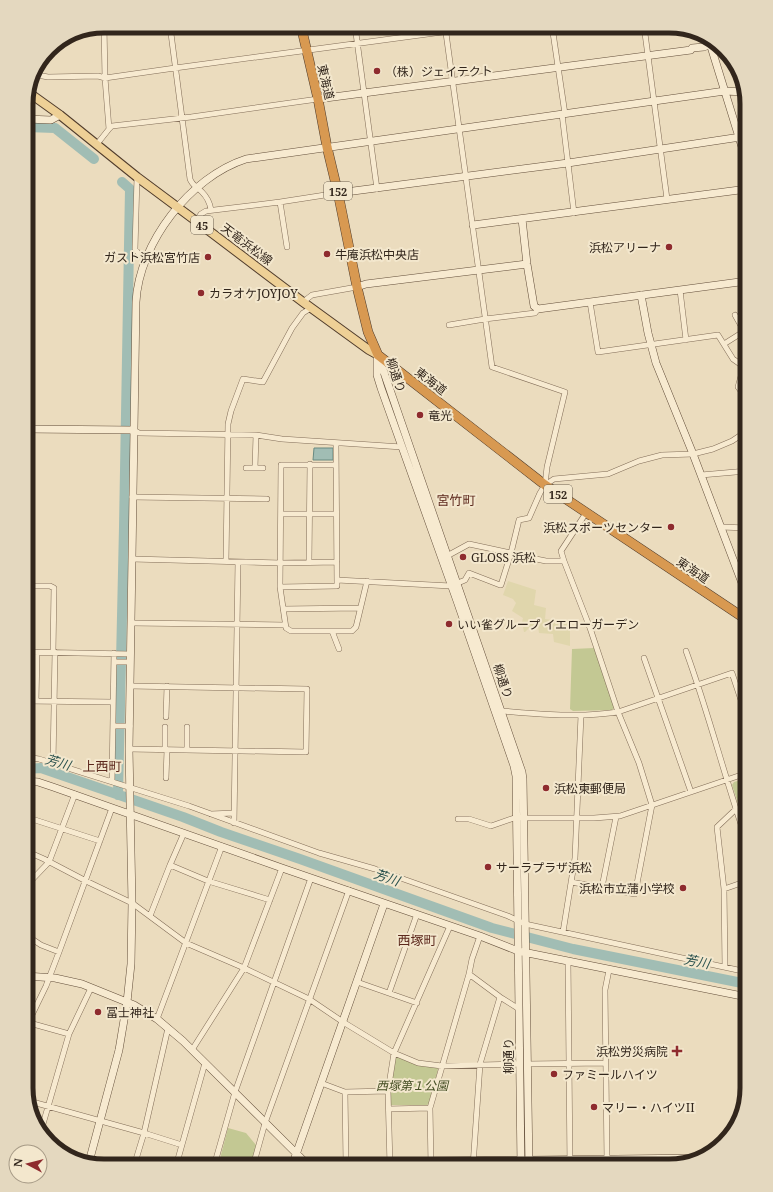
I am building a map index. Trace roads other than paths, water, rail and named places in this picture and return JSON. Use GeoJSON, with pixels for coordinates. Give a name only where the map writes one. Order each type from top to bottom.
{"type":"FeatureCollection","features":[{"type":"Feature","properties":{"kind":"highway","name":"東海道"},"geometry":{"type":"LineString","coordinates":[[302,33],[318,99],[357,287],[368,332],[378,355],[545,485],[740,615]]}},
{"type":"Feature","properties":{"kind":"main road","name":"天竜浜松線"},"geometry":{"type":"LineString","coordinates":[[34,96],[97,144],[136,177],[196,220],[311,308],[378,355]]}},
{"type":"Feature","properties":{"kind":"street"},"geometry":{"type":"LineString","coordinates":[[104,33],[105,78],[109,129]]}},
{"type":"Feature","properties":{"kind":"street"},"geometry":{"type":"LineString","coordinates":[[171,33],[190,179],[209,202],[211,210]]}},
{"type":"Feature","properties":{"kind":"street"},"geometry":{"type":"LineString","coordinates":[[356,33],[377,189]]}},
{"type":"Feature","properties":{"kind":"street"},"geometry":{"type":"LineString","coordinates":[[39,75],[48,77],[98,76],[105,78],[358,44],[423,33]]}},
{"type":"Feature","properties":{"kind":"street"},"geometry":{"type":"LineString","coordinates":[[446,33],[492,367],[565,392],[547,467],[545,485]]}},
{"type":"Feature","properties":{"kind":"street"},"geometry":{"type":"LineString","coordinates":[[553,33],[574,213]]}},
{"type":"Feature","properties":{"kind":"street"},"geometry":{"type":"LineString","coordinates":[[645,33],[667,199]]}},
{"type":"Feature","properties":{"kind":"street"},"geometry":{"type":"LineString","coordinates":[[97,144],[112,126],[691,50],[692,48],[704,47],[707,44]]}},
{"type":"Feature","properties":{"kind":"street"},"geometry":{"type":"LineString","coordinates":[[713,49],[740,140]]}},
{"type":"Feature","properties":{"kind":"street"},"geometry":{"type":"LineString","coordinates":[[90,1158],[118,1054],[127,1002],[130,964],[132,903],[128,788],[129,749],[126,726],[130,686],[128,654],[131,622],[132,559],[131,430],[136,295],[139,280],[147,257],[157,238],[178,207],[196,188],[222,169],[246,159],[725,91],[739,92]]}},
{"type":"Feature","properties":{"kind":"street"},"geometry":{"type":"LineString","coordinates":[[33,119],[51,120],[60,115]]}},
{"type":"Feature","properties":{"kind":"street"},"geometry":{"type":"LineString","coordinates":[[196,220],[202,213],[211,210],[377,189],[739,137]]}},
{"type":"Feature","properties":{"kind":"street"},"geometry":{"type":"LineString","coordinates":[[136,177],[135,249],[139,254],[147,257]]}},
{"type":"Feature","properties":{"kind":"street"},"geometry":{"type":"LineString","coordinates":[[473,225],[574,213],[740,190]]}},
{"type":"Feature","properties":{"kind":"street"},"geometry":{"type":"LineString","coordinates":[[280,202],[287,247]]}},
{"type":"Feature","properties":{"kind":"street"},"geometry":{"type":"LineString","coordinates":[[522,219],[534,306],[538,309]]}},
{"type":"Feature","properties":{"kind":"street"},"geometry":{"type":"LineString","coordinates":[[303,302],[312,295],[366,284],[527,264]]}},
{"type":"Feature","properties":{"kind":"street"},"geometry":{"type":"LineString","coordinates":[[449,325],[535,313],[538,309],[740,282]]}},
{"type":"Feature","properties":{"kind":"street"},"geometry":{"type":"LineString","coordinates":[[680,290],[686,340]]}},
{"type":"Feature","properties":{"kind":"street"},"geometry":{"type":"LineString","coordinates":[[642,295],[651,344],[659,370],[740,577]]}},
{"type":"Feature","properties":{"kind":"street"},"geometry":{"type":"LineString","coordinates":[[590,302],[598,352],[718,335],[733,359],[740,364]]}},
{"type":"Feature","properties":{"kind":"street"},"geometry":{"type":"LineString","coordinates":[[226,561],[229,418],[243,379],[263,382],[292,328],[303,313],[311,308]]}},
{"type":"Feature","properties":{"kind":"street"},"geometry":{"type":"LineString","coordinates":[[735,315],[740,323]]}},
{"type":"Feature","properties":{"kind":"street"},"geometry":{"type":"LineString","coordinates":[[724,344],[740,334]]}},
{"type":"Feature","properties":{"kind":"street","name":"柳通り"},"geometry":{"type":"LineString","coordinates":[[378,355],[377,374],[402,446],[502,711],[522,772],[523,779],[520,818]]}},
{"type":"Feature","properties":{"kind":"street","name":"柳通り"},"geometry":{"type":"LineString","coordinates":[[378,355],[447,556],[454,585],[514,766],[520,818],[522,923],[523,1064],[521,1159]]}},
{"type":"Feature","properties":{"kind":"street"},"geometry":{"type":"LineString","coordinates":[[740,380],[738,387],[740,390]]}},
{"type":"Feature","properties":{"kind":"street"},"geometry":{"type":"LineString","coordinates":[[33,429],[131,430],[139,433],[256,435],[282,439],[402,446]]}},
{"type":"Feature","properties":{"kind":"street"},"geometry":{"type":"LineString","coordinates":[[255,468],[256,435]]}},
{"type":"Feature","properties":{"kind":"street"},"geometry":{"type":"LineString","coordinates":[[337,580],[454,585],[465,580],[469,573],[501,585],[511,554],[518,520],[529,518],[545,485],[554,479],[608,474],[639,461],[662,455],[693,454],[732,441],[740,436]]}},
{"type":"Feature","properties":{"kind":"street"},"geometry":{"type":"LineString","coordinates":[[280,587],[337,586],[336,443]]}},
{"type":"Feature","properties":{"kind":"street"},"geometry":{"type":"LineString","coordinates":[[309,562],[310,464]]}},
{"type":"Feature","properties":{"kind":"street"},"geometry":{"type":"LineString","coordinates":[[336,465],[281,465],[280,587],[286,628],[291,631],[350,632],[354,630],[368,581]]}},
{"type":"Feature","properties":{"kind":"street"},"geometry":{"type":"LineString","coordinates":[[246,468],[263,468]]}},
{"type":"Feature","properties":{"kind":"street"},"geometry":{"type":"LineString","coordinates":[[701,475],[740,472]]}},
{"type":"Feature","properties":{"kind":"street"},"geometry":{"type":"LineString","coordinates":[[132,497],[267,499]]}},
{"type":"Feature","properties":{"kind":"street"},"geometry":{"type":"LineString","coordinates":[[571,882],[635,894],[652,805],[639,762],[618,712],[590,628],[564,560],[562,551],[586,513]]}},
{"type":"Feature","properties":{"kind":"street"},"geometry":{"type":"LineString","coordinates":[[281,514],[336,514]]}},
{"type":"Feature","properties":{"kind":"street"},"geometry":{"type":"LineString","coordinates":[[721,527],[740,528]]}},
{"type":"Feature","properties":{"kind":"street"},"geometry":{"type":"LineString","coordinates":[[447,556],[469,544],[546,562],[564,560]]}},
{"type":"Feature","properties":{"kind":"street"},"geometry":{"type":"LineString","coordinates":[[132,559],[281,563],[337,562]]}},
{"type":"Feature","properties":{"kind":"street"},"geometry":{"type":"LineString","coordinates":[[234,823],[238,562]]}},
{"type":"Feature","properties":{"kind":"street"},"geometry":{"type":"LineString","coordinates":[[33,586],[50,586],[54,588],[53,763]]}},
{"type":"Feature","properties":{"kind":"street"},"geometry":{"type":"LineString","coordinates":[[283,609],[360,608]]}},
{"type":"Feature","properties":{"kind":"street"},"geometry":{"type":"LineString","coordinates":[[131,622],[285,625]]}},
{"type":"Feature","properties":{"kind":"street"},"geometry":{"type":"LineString","coordinates":[[332,631],[339,649]]}},
{"type":"Feature","properties":{"kind":"street"},"geometry":{"type":"LineString","coordinates":[[686,651],[740,821]]}},
{"type":"Feature","properties":{"kind":"street"},"geometry":{"type":"LineString","coordinates":[[33,652],[128,654]]}},
{"type":"Feature","properties":{"kind":"street"},"geometry":{"type":"LineString","coordinates":[[37,652],[36,701],[113,702]]}},
{"type":"Feature","properties":{"kind":"street"},"geometry":{"type":"LineString","coordinates":[[114,783],[113,702],[116,654]]}},
{"type":"Feature","properties":{"kind":"street"},"geometry":{"type":"LineString","coordinates":[[644,658],[691,792]]}},
{"type":"Feature","properties":{"kind":"street"},"geometry":{"type":"LineString","coordinates":[[116,662],[128,662]]}},
{"type":"Feature","properties":{"kind":"street"},"geometry":{"type":"LineString","coordinates":[[502,711],[581,716],[618,712],[732,673],[740,697]]}},
{"type":"Feature","properties":{"kind":"street"},"geometry":{"type":"LineString","coordinates":[[129,749],[306,752],[307,688],[130,686]]}},
{"type":"Feature","properties":{"kind":"street"},"geometry":{"type":"LineString","coordinates":[[166,717],[167,686]]}},
{"type":"Feature","properties":{"kind":"street"},"geometry":{"type":"LineString","coordinates":[[563,932],[575,858],[581,716]]}},
{"type":"Feature","properties":{"kind":"street"},"geometry":{"type":"LineString","coordinates":[[114,726],[126,726]]}},
{"type":"Feature","properties":{"kind":"street"},"geometry":{"type":"LineString","coordinates":[[165,727],[166,778]]}},
{"type":"Feature","properties":{"kind":"street"},"geometry":{"type":"LineString","coordinates":[[187,727],[187,750]]}},
{"type":"Feature","properties":{"kind":"street"},"geometry":{"type":"LineString","coordinates":[[33,758],[53,763],[208,814],[319,854],[375,869],[522,923],[740,970]]}},
{"type":"Feature","properties":{"kind":"street"},"geometry":{"type":"LineString","coordinates":[[458,820],[470,819],[491,826],[520,818],[616,817],[740,775]]}},
{"type":"Feature","properties":{"kind":"street"},"geometry":{"type":"LineString","coordinates":[[33,782],[38,782],[75,794],[112,808],[130,811],[184,833],[282,868],[522,950],[609,970],[740,996]]}},
{"type":"Feature","properties":{"kind":"street"},"geometry":{"type":"LineString","coordinates":[[33,879],[49,862],[75,794]]}},
{"type":"Feature","properties":{"kind":"street"},"geometry":{"type":"LineString","coordinates":[[33,1011],[49,978],[112,808]]}},
{"type":"Feature","properties":{"kind":"street"},"geometry":{"type":"LineString","coordinates":[[725,967],[724,889],[717,826],[736,809]]}},
{"type":"Feature","properties":{"kind":"street"},"geometry":{"type":"LineString","coordinates":[[208,814],[234,813]]}},
{"type":"Feature","properties":{"kind":"street"},"geometry":{"type":"LineString","coordinates":[[602,887],[616,817]]}},
{"type":"Feature","properties":{"kind":"street"},"geometry":{"type":"LineString","coordinates":[[33,820],[63,828],[100,841]]}},
{"type":"Feature","properties":{"kind":"street"},"geometry":{"type":"LineString","coordinates":[[150,916],[184,833]]}},
{"type":"Feature","properties":{"kind":"street"},"geometry":{"type":"LineString","coordinates":[[157,1019],[222,846]]}},
{"type":"Feature","properties":{"kind":"street"},"geometry":{"type":"LineString","coordinates":[[33,853],[132,903],[186,943],[244,968],[309,999],[394,1053],[418,1063],[442,1066],[480,1064],[605,1063]]}},
{"type":"Feature","properties":{"kind":"street"},"geometry":{"type":"LineString","coordinates":[[170,865],[208,881],[270,900]]}},
{"type":"Feature","properties":{"kind":"street"},"geometry":{"type":"LineString","coordinates":[[192,1050],[244,968],[282,868]]}},
{"type":"Feature","properties":{"kind":"street"},"geometry":{"type":"LineString","coordinates":[[216,1159],[235,1092],[311,878]]}},
{"type":"Feature","properties":{"kind":"street"},"geometry":{"type":"LineString","coordinates":[[724,889],[740,883]]}},
{"type":"Feature","properties":{"kind":"street"},"geometry":{"type":"LineString","coordinates":[[255,1159],[265,1123],[349,890]]}},
{"type":"Feature","properties":{"kind":"street"},"geometry":{"type":"LineString","coordinates":[[294,1159],[384,904]]}},
{"type":"Feature","properties":{"kind":"street"},"geometry":{"type":"LineString","coordinates":[[389,993],[417,914]]}},
{"type":"Feature","properties":{"kind":"street"},"geometry":{"type":"LineString","coordinates":[[390,1159],[388,1091],[394,1053],[450,926]]}},
{"type":"Feature","properties":{"kind":"street"},"geometry":{"type":"LineString","coordinates":[[431,1159],[430,1108],[470,974],[472,959],[480,936]]}},
{"type":"Feature","properties":{"kind":"street"},"geometry":{"type":"LineString","coordinates":[[33,940],[41,945],[59,952]]}},
{"type":"Feature","properties":{"kind":"street","name":"柳通り"},"geometry":{"type":"LineString","coordinates":[[522,950],[519,1009],[529,1159]]}},
{"type":"Feature","properties":{"kind":"street"},"geometry":{"type":"LineString","coordinates":[[568,961],[570,1159]]}},
{"type":"Feature","properties":{"kind":"street"},"geometry":{"type":"LineString","coordinates":[[606,1159],[605,990],[609,970]]}},
{"type":"Feature","properties":{"kind":"street"},"geometry":{"type":"LineString","coordinates":[[470,974],[519,1009]]}},
{"type":"Feature","properties":{"kind":"street"},"geometry":{"type":"LineString","coordinates":[[33,977],[70,981],[92,988],[127,1002],[157,1019],[205,1062],[302,1159]]}},
{"type":"Feature","properties":{"kind":"street"},"geometry":{"type":"LineString","coordinates":[[357,982],[417,1003]]}},
{"type":"Feature","properties":{"kind":"street"},"geometry":{"type":"LineString","coordinates":[[43,1126],[69,1034],[92,988]]}},
{"type":"Feature","properties":{"kind":"street"},"geometry":{"type":"LineString","coordinates":[[472,1159],[480,1064],[500,996]]}},
{"type":"Feature","properties":{"kind":"street"},"geometry":{"type":"LineString","coordinates":[[33,1025],[69,1034]]}},
{"type":"Feature","properties":{"kind":"street"},"geometry":{"type":"LineString","coordinates":[[136,1159],[144,1133],[168,1028]]}},
{"type":"Feature","properties":{"kind":"street"},"geometry":{"type":"LineString","coordinates":[[178,1159],[205,1062]]}},
{"type":"Feature","properties":{"kind":"street"},"geometry":{"type":"LineString","coordinates":[[321,1083],[345,1092],[388,1091]]}},
{"type":"Feature","properties":{"kind":"street"},"geometry":{"type":"LineString","coordinates":[[345,1092],[346,1159]]}},
{"type":"Feature","properties":{"kind":"street"},"geometry":{"type":"LineString","coordinates":[[35,1103],[182,1145]]}},
{"type":"Feature","properties":{"kind":"street"},"geometry":{"type":"LineString","coordinates":[[389,1109],[430,1108]]}},
{"type":"Feature","properties":{"kind":"water"},"geometry":{"type":"Polygon","coordinates":[[[314,448],[333,448],[333,460],[313,460],[314,448]]]}},
{"type":"Feature","properties":{"kind":"waterway"},"geometry":{"type":"LineString","coordinates":[[33,127],[55,128],[94,159]]}},
{"type":"Feature","properties":{"kind":"waterway"},"geometry":{"type":"LineString","coordinates":[[118,795],[130,189],[122,182]]}},
{"type":"Feature","properties":{"kind":"waterway","name":"芳川"},"geometry":{"type":"LineString","coordinates":[[33,769],[41,768],[183,817],[221,832],[492,928],[573,949],[740,983]]}},
{"type":"Feature","properties":{"kind":"place","name":"（株）ジェイテクト"},"geometry":{"type":"Point","coordinates":[377,71]}},
{"type":"Feature","properties":{"kind":"place","name":"浜松アリーナ"},"geometry":{"type":"Point","coordinates":[669,247]}},
{"type":"Feature","properties":{"kind":"place","name":"牛庵浜松中央店"},"geometry":{"type":"Point","coordinates":[327,254]}},
{"type":"Feature","properties":{"kind":"place","name":"ガスト浜松宮竹店"},"geometry":{"type":"Point","coordinates":[208,257]}},
{"type":"Feature","properties":{"kind":"place","name":"カラオケJOYJOY"},"geometry":{"type":"Point","coordinates":[201,293]}},
{"type":"Feature","properties":{"kind":"place","name":"竜光"},"geometry":{"type":"Point","coordinates":[420,415]}},
{"type":"Feature","properties":{"kind":"place","name":"浜松スポーツセンター"},"geometry":{"type":"Point","coordinates":[671,527]}},
{"type":"Feature","properties":{"kind":"place","name":"GLOSS 浜松"},"geometry":{"type":"Point","coordinates":[463,557]}},
{"type":"Feature","properties":{"kind":"place","name":"いい雀グループ イエローガーデン"},"geometry":{"type":"Point","coordinates":[449,624]}},
{"type":"Feature","properties":{"kind":"place","name":"浜松東郵便局"},"geometry":{"type":"Point","coordinates":[546,788]}},
{"type":"Feature","properties":{"kind":"place","name":"サーラプラザ浜松"},"geometry":{"type":"Point","coordinates":[488,867]}},
{"type":"Feature","properties":{"kind":"place","name":"浜松市立蒲小学校"},"geometry":{"type":"Point","coordinates":[683,888]}},
{"type":"Feature","properties":{"kind":"place","name":"冨士神社"},"geometry":{"type":"Point","coordinates":[98,1012]}},
{"type":"Feature","properties":{"kind":"place","name":"浜松労災病院"},"geometry":{"type":"Point","coordinates":[677,1051]}},
{"type":"Feature","properties":{"kind":"place","name":"ファミールハイツ"},"geometry":{"type":"Point","coordinates":[554,1074]}},
{"type":"Feature","properties":{"kind":"place","name":"マリー・ハイツII"},"geometry":{"type":"Point","coordinates":[594,1107]}},
{"type":"Feature","properties":{"kind":"district","name":"宮竹町"},"geometry":{"type":"Point","coordinates":[456,500]}},
{"type":"Feature","properties":{"kind":"district","name":"上西町"},"geometry":{"type":"Point","coordinates":[102,766]}},
{"type":"Feature","properties":{"kind":"district","name":"西塚町"},"geometry":{"type":"Point","coordinates":[417,940]}},
{"type":"Feature","properties":{"kind":"park label","name":"西塚第１公園"},"geometry":{"type":"Point","coordinates":[412,1085]}}]}
